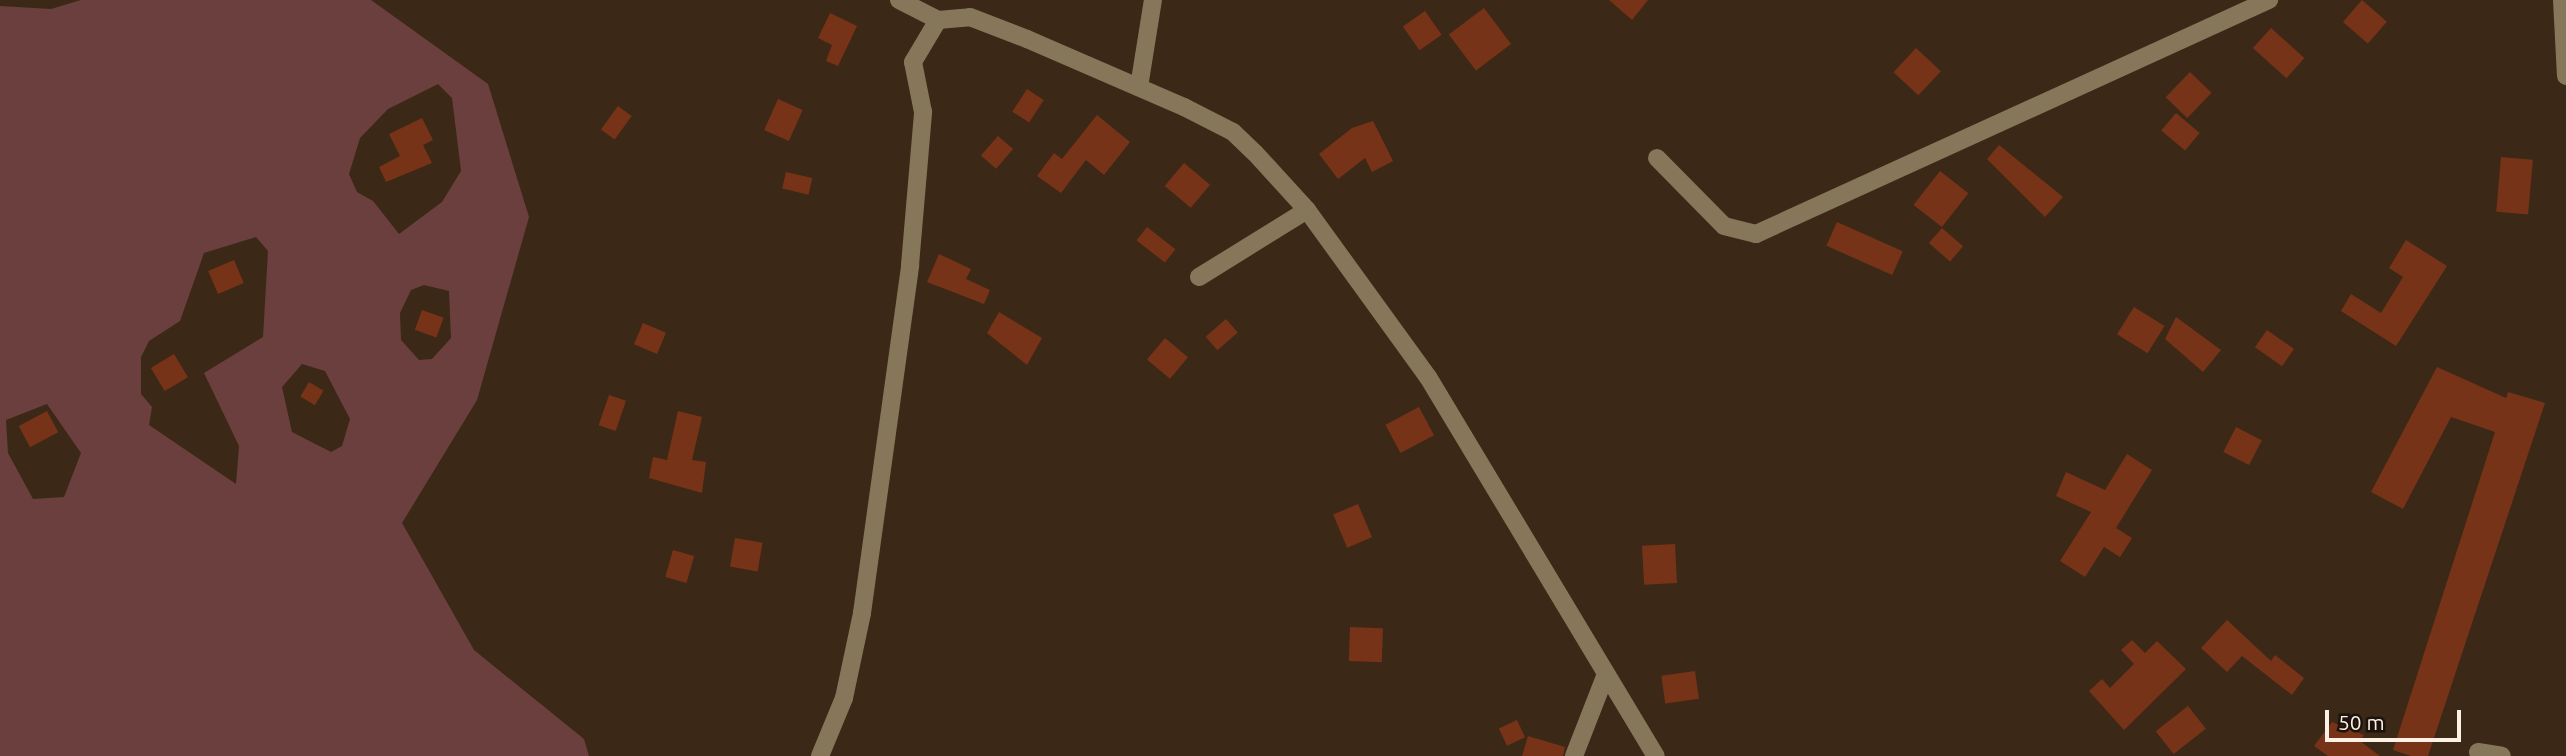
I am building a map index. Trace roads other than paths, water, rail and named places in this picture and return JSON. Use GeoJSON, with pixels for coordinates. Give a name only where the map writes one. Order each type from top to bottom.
{"type":"FeatureCollection","features":[{"type":"Feature","properties":{"kind":"street"},"geometry":{"type":"LineString","coordinates":[[899,0],[938,20],[970,17],[1139,87],[1233,132],[1307,210],[1428,377],[1656,756]]}},
{"type":"Feature","properties":{"kind":"street"},"geometry":{"type":"LineString","coordinates":[[1139,87],[1153,0]]}},
{"type":"Feature","properties":{"kind":"street"},"geometry":{"type":"LineString","coordinates":[[1657,158],[1724,226],[1756,234],[2269,0]]}},
{"type":"Feature","properties":{"kind":"street"},"geometry":{"type":"LineString","coordinates":[[2562,0],[2566,76]]}},
{"type":"Feature","properties":{"kind":"street"},"geometry":{"type":"LineString","coordinates":[[820,756],[844,698],[862,613],[910,265],[923,112],[913,62],[938,20]]}},
{"type":"Feature","properties":{"kind":"street"},"geometry":{"type":"LineString","coordinates":[[1199,277],[1307,210]]}},
{"type":"Feature","properties":{"kind":"street"},"geometry":{"type":"LineString","coordinates":[[1574,756],[1606,674]]}},
{"type":"Feature","properties":{"kind":"street"},"geometry":{"type":"LineString","coordinates":[[2479,752],[2502,756]]}}]}
